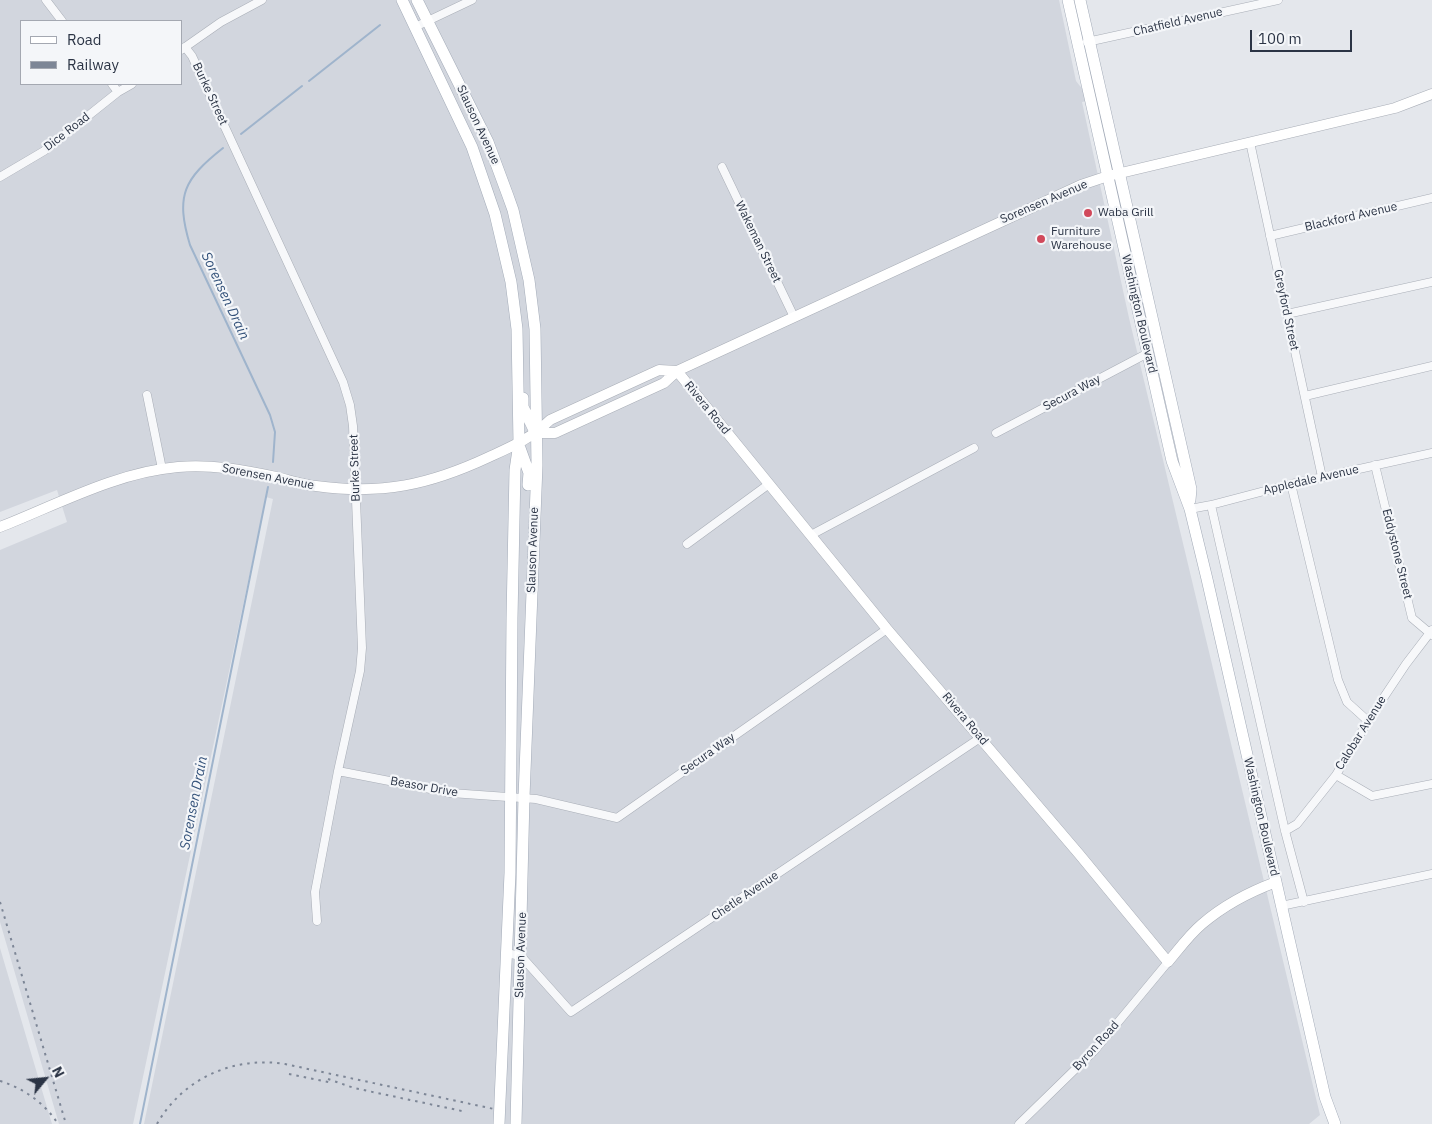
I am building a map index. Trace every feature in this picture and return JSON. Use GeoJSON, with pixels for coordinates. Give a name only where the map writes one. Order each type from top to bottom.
{"type":"FeatureCollection","features":[{"type":"Feature","properties":{"kind":"main road","name":"Slauson Avenue"},"geometry":{"type":"LineString","coordinates":[[402,0],[472,147],[496,214],[511,282],[517,340],[519,443],[516,470],[513,561],[510,873],[499,1124]]}},
{"type":"Feature","properties":{"kind":"main road","name":"Slauson Avenue"},"geometry":{"type":"LineString","coordinates":[[417,0],[488,142],[513,210],[529,280],[535,329],[537,465],[524,797],[516,1124]]}},
{"type":"Feature","properties":{"kind":"main road","name":"Washington Boulevard"},"geometry":{"type":"LineString","coordinates":[[1068,0],[1084,43],[1120,173],[1191,489],[1190,509]]}},
{"type":"Feature","properties":{"kind":"main road","name":"Washington Boulevard"},"geometry":{"type":"LineString","coordinates":[[1080,0],[1084,43],[1108,176],[1172,462],[1190,509],[1325,1096],[1334,1124]]}},
{"type":"Feature","properties":{"kind":"main road"},"geometry":{"type":"LineString","coordinates":[[517,340],[522,350],[523,407],[536,433]]}},
{"type":"Feature","properties":{"kind":"main road"},"geometry":{"type":"LineString","coordinates":[[519,443],[529,473],[530,518],[534,523]]}},
{"type":"Feature","properties":{"kind":"street"},"geometry":{"type":"LineString","coordinates":[[46,0],[61,20]]}},
{"type":"Feature","properties":{"kind":"street"},"geometry":{"type":"LineString","coordinates":[[183,49],[221,22],[262,0]]}},
{"type":"Feature","properties":{"kind":"street"},"geometry":{"type":"LineString","coordinates":[[415,27],[472,0]]}},
{"type":"Feature","properties":{"kind":"street","name":"Chatfield Avenue"},"geometry":{"type":"LineString","coordinates":[[1084,43],[1278,0]]}},
{"type":"Feature","properties":{"kind":"street","name":"Burke Street"},"geometry":{"type":"LineString","coordinates":[[183,49],[192,56],[343,382],[350,405],[353,426],[362,648],[315,892],[316,921]]}},
{"type":"Feature","properties":{"kind":"street"},"geometry":{"type":"LineString","coordinates":[[113,85],[118,92]]}},
{"type":"Feature","properties":{"kind":"street","name":"Dice Road"},"geometry":{"type":"LineString","coordinates":[[0,177],[44,151],[118,92],[130,85]]}},
{"type":"Feature","properties":{"kind":"street","name":"Sorensen Avenue"},"geometry":{"type":"LineString","coordinates":[[0,528],[123,477],[162,469],[194,466],[227,468],[314,486],[356,491],[394,488],[436,478],[468,467],[519,443],[536,433],[550,420],[659,370],[677,371],[1063,192],[1108,176],[1395,108],[1432,94]]}},
{"type":"Feature","properties":{"kind":"street","name":"Greyford Street"},"geometry":{"type":"LineString","coordinates":[[1250,142],[1322,477]]}},
{"type":"Feature","properties":{"kind":"street","name":"Wakeman Street"},"geometry":{"type":"LineString","coordinates":[[722,167],[794,317]]}},
{"type":"Feature","properties":{"kind":"street","name":"Blackford Avenue"},"geometry":{"type":"LineString","coordinates":[[1270,236],[1432,198]]}},
{"type":"Feature","properties":{"kind":"street"},"geometry":{"type":"LineString","coordinates":[[1287,314],[1432,282]]}},
{"type":"Feature","properties":{"kind":"street","name":"Secura Way"},"geometry":{"type":"LineString","coordinates":[[996,434],[1148,353]]}},
{"type":"Feature","properties":{"kind":"street"},"geometry":{"type":"LineString","coordinates":[[1305,396],[1432,366]]}},
{"type":"Feature","properties":{"kind":"street","name":"Rivera Road"},"geometry":{"type":"LineString","coordinates":[[677,371],[887,629],[1168,962]]}},
{"type":"Feature","properties":{"kind":"street"},"geometry":{"type":"LineString","coordinates":[[147,394],[162,469]]}},
{"type":"Feature","properties":{"kind":"street"},"geometry":{"type":"LineString","coordinates":[[811,535],[974,448]]}},
{"type":"Feature","properties":{"kind":"street","name":"Appledale Avenue"},"geometry":{"type":"LineString","coordinates":[[1190,509],[1291,484],[1432,453]]}},
{"type":"Feature","properties":{"kind":"street","name":"Eddystone Street"},"geometry":{"type":"LineString","coordinates":[[1375,465],[1412,618],[1431,633]]}},
{"type":"Feature","properties":{"kind":"street"},"geometry":{"type":"LineString","coordinates":[[687,544],[769,484]]}},
{"type":"Feature","properties":{"kind":"street"},"geometry":{"type":"LineString","coordinates":[[1291,484],[1338,680],[1347,702],[1368,721]]}},
{"type":"Feature","properties":{"kind":"street","name":"Washington Boulevard"},"geometry":{"type":"LineString","coordinates":[[1211,505],[1285,831],[1304,902]]}},
{"type":"Feature","properties":{"kind":"street","name":"Secura Way"},"geometry":{"type":"LineString","coordinates":[[511,797],[524,797],[617,818],[887,629]]}},
{"type":"Feature","properties":{"kind":"street","name":"Calobar Avenue"},"geometry":{"type":"LineString","coordinates":[[1285,831],[1298,824],[1336,775],[1368,721],[1406,664],[1431,633]]}},
{"type":"Feature","properties":{"kind":"street","name":"Chetle Avenue"},"geometry":{"type":"LineString","coordinates":[[521,956],[572,1012],[980,738]]}},
{"type":"Feature","properties":{"kind":"street","name":"Beasor Drive"},"geometry":{"type":"LineString","coordinates":[[338,771],[451,793],[511,797]]}},
{"type":"Feature","properties":{"kind":"street"},"geometry":{"type":"LineString","coordinates":[[1336,775],[1372,796],[1432,784]]}},
{"type":"Feature","properties":{"kind":"street"},"geometry":{"type":"LineString","coordinates":[[1282,906],[1432,874]]}},
{"type":"Feature","properties":{"kind":"street"},"geometry":{"type":"LineString","coordinates":[[1168,962],[1200,925],[1219,911],[1257,889],[1276,882]]}},
{"type":"Feature","properties":{"kind":"street"},"geometry":{"type":"LineString","coordinates":[[506,953],[521,956]]}},
{"type":"Feature","properties":{"kind":"street","name":"Byron Road"},"geometry":{"type":"LineString","coordinates":[[1019,1124],[1095,1050],[1168,962]]}},
{"type":"Feature","properties":{"kind":"shaded area"},"geometry":{"type":"Polygon","coordinates":[[[0,0],[1059,0],[1076,81],[1091,100],[1082,102],[1129,318],[1320,1115],[1309,1124],[144,1124],[273,499],[266,497],[133,1124],[59,1124],[0,922],[0,550],[67,522],[57,490],[0,512],[0,0]]]}},
{"type":"Feature","properties":{"kind":"shaded area"},"geometry":{"type":"Polygon","coordinates":[[[0,948],[52,1124],[0,1124],[0,948]]]}},
{"type":"Feature","properties":{"kind":"waterway","name":"Sorensen Drain"},"geometry":{"type":"LineString","coordinates":[[309,81],[380,25]]}},
{"type":"Feature","properties":{"kind":"waterway","name":"Sorensen Drain"},"geometry":{"type":"LineString","coordinates":[[241,134],[302,86]]}},
{"type":"Feature","properties":{"kind":"waterway","name":"Sorensen Drain"},"geometry":{"type":"LineString","coordinates":[[223,148],[199,169],[191,179],[186,189],[183,213],[190,245],[270,415],[275,432],[273,462]]}},
{"type":"Feature","properties":{"kind":"waterway","name":"Sorensen Drain"},"geometry":{"type":"LineString","coordinates":[[140,1124],[268,487]]}},
{"type":"Feature","properties":{"kind":"railway"},"geometry":{"type":"LineString","coordinates":[[0,902],[66,1124]]}},
{"type":"Feature","properties":{"kind":"railway"},"geometry":{"type":"LineString","coordinates":[[157,1124],[168,1108],[195,1083],[229,1067],[266,1062],[285,1064],[494,1109]]}},
{"type":"Feature","properties":{"kind":"railway"},"geometry":{"type":"LineString","coordinates":[[289,1074],[333,1083]]}},
{"type":"Feature","properties":{"kind":"railway"},"geometry":{"type":"LineString","coordinates":[[328,1079],[354,1088],[462,1111]]}},
{"type":"Feature","properties":{"kind":"railway"},"geometry":{"type":"LineString","coordinates":[[0,1081],[33,1097],[47,1109],[58,1124]]}},
{"type":"Feature","properties":{"kind":"place","name":"Waba Grill"},"geometry":{"type":"Point","coordinates":[1088,213]}},
{"type":"Feature","properties":{"kind":"place","name":"Furniture Warehouse"},"geometry":{"type":"Point","coordinates":[1041,239]}}]}
